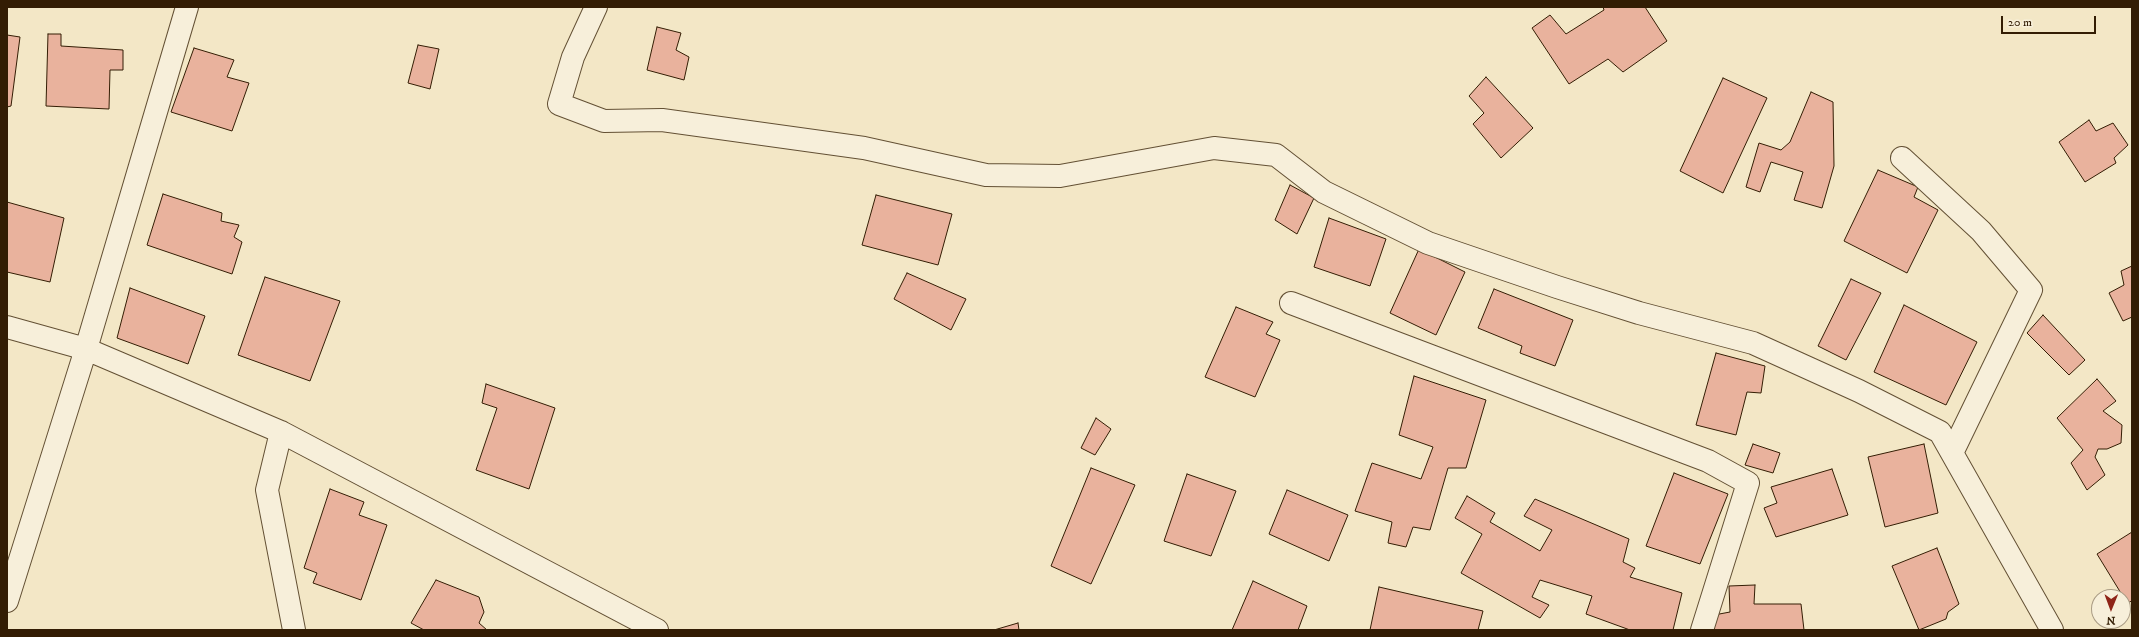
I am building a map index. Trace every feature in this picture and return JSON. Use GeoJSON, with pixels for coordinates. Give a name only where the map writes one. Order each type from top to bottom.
{"type":"FeatureCollection","features":[{"type":"Feature","properties":{"kind":"street"},"geometry":{"type":"LineString","coordinates":[[7,601],[86,349],[187,7]]}},
{"type":"Feature","properties":{"kind":"street"},"geometry":{"type":"LineString","coordinates":[[596,7],[573,57],[559,104],[604,121],[662,120],[849,146],[986,175],[1060,176],[1214,148],[1276,155],[1324,192],[1428,242],[1556,287],[1631,311],[1753,343],[1859,391],[1940,432],[2052,630]]}},
{"type":"Feature","properties":{"kind":"street"},"geometry":{"type":"LineString","coordinates":[[1902,158],[1981,231],[2031,290],[1952,453]]}},
{"type":"Feature","properties":{"kind":"street"},"geometry":{"type":"LineString","coordinates":[[1291,303],[1708,461],[1748,483],[1702,630]]}},
{"type":"Feature","properties":{"kind":"street"},"geometry":{"type":"LineString","coordinates":[[7,327],[86,349],[281,432],[656,630]]}},
{"type":"Feature","properties":{"kind":"street"},"geometry":{"type":"LineString","coordinates":[[281,432],[267,490],[294,630]]}},
{"type":"Feature","properties":{"kind":"building"},"geometry":{"type":"Polygon","coordinates":[[[1603,7],[1645,7],[1667,41],[1623,72],[1608,59],[1569,84],[1532,28],[1550,15],[1566,34],[1604,10],[1603,7]]]}},
{"type":"Feature","properties":{"kind":"building"},"geometry":{"type":"Polygon","coordinates":[[[657,27],[681,33],[676,50],[689,57],[684,80],[647,70],[657,27]]]}},
{"type":"Feature","properties":{"kind":"building"},"geometry":{"type":"Polygon","coordinates":[[[48,34],[61,34],[61,46],[123,50],[123,70],[110,70],[109,109],[46,106],[48,34]]]}},
{"type":"Feature","properties":{"kind":"building"},"geometry":{"type":"Polygon","coordinates":[[[7,35],[20,37],[11,106],[7,107],[7,35]]]}},
{"type":"Feature","properties":{"kind":"building"},"geometry":{"type":"Polygon","coordinates":[[[418,45],[439,49],[430,89],[408,83],[418,45]]]}},
{"type":"Feature","properties":{"kind":"building"},"geometry":{"type":"Polygon","coordinates":[[[194,48],[234,60],[227,77],[249,83],[232,131],[171,112],[194,48]]]}},
{"type":"Feature","properties":{"kind":"building"},"geometry":{"type":"Polygon","coordinates":[[[1486,77],[1533,128],[1501,158],[1473,124],[1484,113],[1469,96],[1486,77]]]}},
{"type":"Feature","properties":{"kind":"building"},"geometry":{"type":"Polygon","coordinates":[[[1723,78],[1767,98],[1723,193],[1680,171],[1723,78]]]}},
{"type":"Feature","properties":{"kind":"building"},"geometry":{"type":"Polygon","coordinates":[[[1811,92],[1833,102],[1834,166],[1822,208],[1794,200],[1803,172],[1771,162],[1760,192],[1746,187],[1759,143],[1781,150],[1790,142],[1811,92]]]}},
{"type":"Feature","properties":{"kind":"building"},"geometry":{"type":"Polygon","coordinates":[[[2089,120],[2096,131],[2113,123],[2128,145],[2114,158],[2116,163],[2085,182],[2059,142],[2089,120]]]}},
{"type":"Feature","properties":{"kind":"building"},"geometry":{"type":"Polygon","coordinates":[[[1878,170],[1918,187],[1914,197],[1938,210],[1907,273],[1844,241],[1878,170]]]}},
{"type":"Feature","properties":{"kind":"building"},"geometry":{"type":"Polygon","coordinates":[[[1290,185],[1314,198],[1297,234],[1275,220],[1290,185]]]}},
{"type":"Feature","properties":{"kind":"building"},"geometry":{"type":"Polygon","coordinates":[[[163,194],[222,213],[221,221],[239,225],[234,237],[242,242],[232,274],[147,245],[163,194]]]}},
{"type":"Feature","properties":{"kind":"building"},"geometry":{"type":"Polygon","coordinates":[[[876,195],[952,214],[938,265],[862,245],[876,195]]]}},
{"type":"Feature","properties":{"kind":"building"},"geometry":{"type":"Polygon","coordinates":[[[7,202],[64,218],[50,282],[7,272],[7,202]]]}},
{"type":"Feature","properties":{"kind":"building"},"geometry":{"type":"Polygon","coordinates":[[[1329,218],[1386,239],[1370,286],[1314,267],[1329,218]]]}},
{"type":"Feature","properties":{"kind":"building"},"geometry":{"type":"Polygon","coordinates":[[[1419,249],[1465,272],[1436,335],[1390,313],[1419,249]]]}},
{"type":"Feature","properties":{"kind":"building"},"geometry":{"type":"Polygon","coordinates":[[[2132,266],[2132,317],[2123,321],[2109,293],[2124,285],[2121,271],[2132,266]]]}},
{"type":"Feature","properties":{"kind":"building"},"geometry":{"type":"Polygon","coordinates":[[[907,273],[966,299],[951,330],[894,299],[907,273]]]}},
{"type":"Feature","properties":{"kind":"building"},"geometry":{"type":"Polygon","coordinates":[[[265,277],[340,301],[310,381],[238,355],[265,277]]]}},
{"type":"Feature","properties":{"kind":"building"},"geometry":{"type":"Polygon","coordinates":[[[1851,279],[1881,293],[1846,360],[1818,346],[1851,279]]]}},
{"type":"Feature","properties":{"kind":"building"},"geometry":{"type":"Polygon","coordinates":[[[130,288],[205,316],[188,364],[117,338],[130,288]]]}},
{"type":"Feature","properties":{"kind":"building"},"geometry":{"type":"Polygon","coordinates":[[[1494,289],[1573,320],[1555,366],[1520,353],[1522,346],[1478,328],[1494,289]]]}},
{"type":"Feature","properties":{"kind":"building"},"geometry":{"type":"Polygon","coordinates":[[[1904,305],[1977,342],[1946,405],[1874,372],[1904,305]]]}},
{"type":"Feature","properties":{"kind":"building"},"geometry":{"type":"Polygon","coordinates":[[[1236,307],[1273,322],[1266,334],[1280,340],[1255,397],[1205,377],[1236,307]]]}},
{"type":"Feature","properties":{"kind":"building"},"geometry":{"type":"Polygon","coordinates":[[[2043,315],[2085,360],[2069,375],[2027,333],[2043,315]]]}},
{"type":"Feature","properties":{"kind":"building"},"geometry":{"type":"Polygon","coordinates":[[[1716,353],[1765,366],[1761,393],[1747,392],[1736,435],[1696,425],[1716,353]]]}},
{"type":"Feature","properties":{"kind":"building"},"geometry":{"type":"Polygon","coordinates":[[[1414,376],[1486,400],[1466,468],[1448,468],[1430,530],[1413,527],[1406,547],[1388,543],[1392,522],[1355,511],[1372,463],[1421,479],[1433,447],[1399,435],[1414,376]]]}},
{"type":"Feature","properties":{"kind":"building"},"geometry":{"type":"Polygon","coordinates":[[[2097,379],[2116,401],[2103,411],[2122,425],[2121,443],[2107,449],[2098,449],[2095,457],[2105,475],[2087,490],[2071,463],[2083,450],[2057,418],[2097,379]]]}},
{"type":"Feature","properties":{"kind":"building"},"geometry":{"type":"Polygon","coordinates":[[[486,384],[555,408],[529,489],[476,470],[497,408],[482,403],[486,384]]]}},
{"type":"Feature","properties":{"kind":"building"},"geometry":{"type":"Polygon","coordinates":[[[1096,418],[1111,429],[1095,455],[1081,448],[1096,418]]]}},
{"type":"Feature","properties":{"kind":"building"},"geometry":{"type":"Polygon","coordinates":[[[1753,444],[1780,453],[1773,473],[1745,465],[1753,444]]]}},
{"type":"Feature","properties":{"kind":"building"},"geometry":{"type":"Polygon","coordinates":[[[1924,444],[1938,513],[1885,527],[1868,457],[1924,444]]]}},
{"type":"Feature","properties":{"kind":"building"},"geometry":{"type":"Polygon","coordinates":[[[1091,468],[1135,485],[1091,584],[1051,566],[1091,468]]]}},
{"type":"Feature","properties":{"kind":"building"},"geometry":{"type":"Polygon","coordinates":[[[1832,469],[1848,515],[1776,537],[1764,508],[1777,503],[1771,487],[1832,469]]]}},
{"type":"Feature","properties":{"kind":"building"},"geometry":{"type":"Polygon","coordinates":[[[1674,473],[1728,494],[1700,564],[1646,546],[1674,473]]]}},
{"type":"Feature","properties":{"kind":"building"},"geometry":{"type":"Polygon","coordinates":[[[1187,474],[1236,491],[1211,556],[1164,541],[1187,474]]]}},
{"type":"Feature","properties":{"kind":"building"},"geometry":{"type":"Polygon","coordinates":[[[330,489],[364,502],[359,515],[387,525],[361,600],[313,583],[317,573],[304,568],[330,489]]]}},
{"type":"Feature","properties":{"kind":"building"},"geometry":{"type":"Polygon","coordinates":[[[1287,490],[1348,515],[1329,561],[1269,534],[1287,490]]]}},
{"type":"Feature","properties":{"kind":"building"},"geometry":{"type":"Polygon","coordinates":[[[1467,496],[1495,513],[1490,522],[1540,551],[1552,530],[1524,516],[1535,499],[1629,539],[1623,562],[1635,568],[1630,577],[1682,593],[1673,630],[1630,630],[1586,614],[1592,596],[1540,580],[1532,597],[1549,605],[1540,618],[1461,573],[1482,534],[1455,518],[1467,496]]]}},
{"type":"Feature","properties":{"kind":"building"},"geometry":{"type":"Polygon","coordinates":[[[2132,532],[2132,601],[2131,589],[2118,589],[2097,554],[2132,532]]]}},
{"type":"Feature","properties":{"kind":"building"},"geometry":{"type":"Polygon","coordinates":[[[1937,548],[1959,604],[1948,612],[1946,619],[1919,630],[1892,566],[1937,548]]]}},
{"type":"Feature","properties":{"kind":"building"},"geometry":{"type":"Polygon","coordinates":[[[436,580],[479,597],[484,612],[479,623],[487,630],[424,630],[411,623],[436,580]]]}},
{"type":"Feature","properties":{"kind":"building"},"geometry":{"type":"Polygon","coordinates":[[[1253,581],[1307,606],[1298,630],[1232,630],[1253,581]]]}},
{"type":"Feature","properties":{"kind":"building"},"geometry":{"type":"Polygon","coordinates":[[[1755,585],[1754,604],[1801,604],[1804,630],[1711,630],[1714,615],[1730,612],[1729,586],[1755,585]]]}},
{"type":"Feature","properties":{"kind":"building"},"geometry":{"type":"Polygon","coordinates":[[[1379,587],[1483,611],[1478,630],[1370,630],[1379,587]]]}},
{"type":"Feature","properties":{"kind":"building"},"geometry":{"type":"Polygon","coordinates":[[[1018,623],[1019,630],[994,630],[1018,623]]]}}]}
